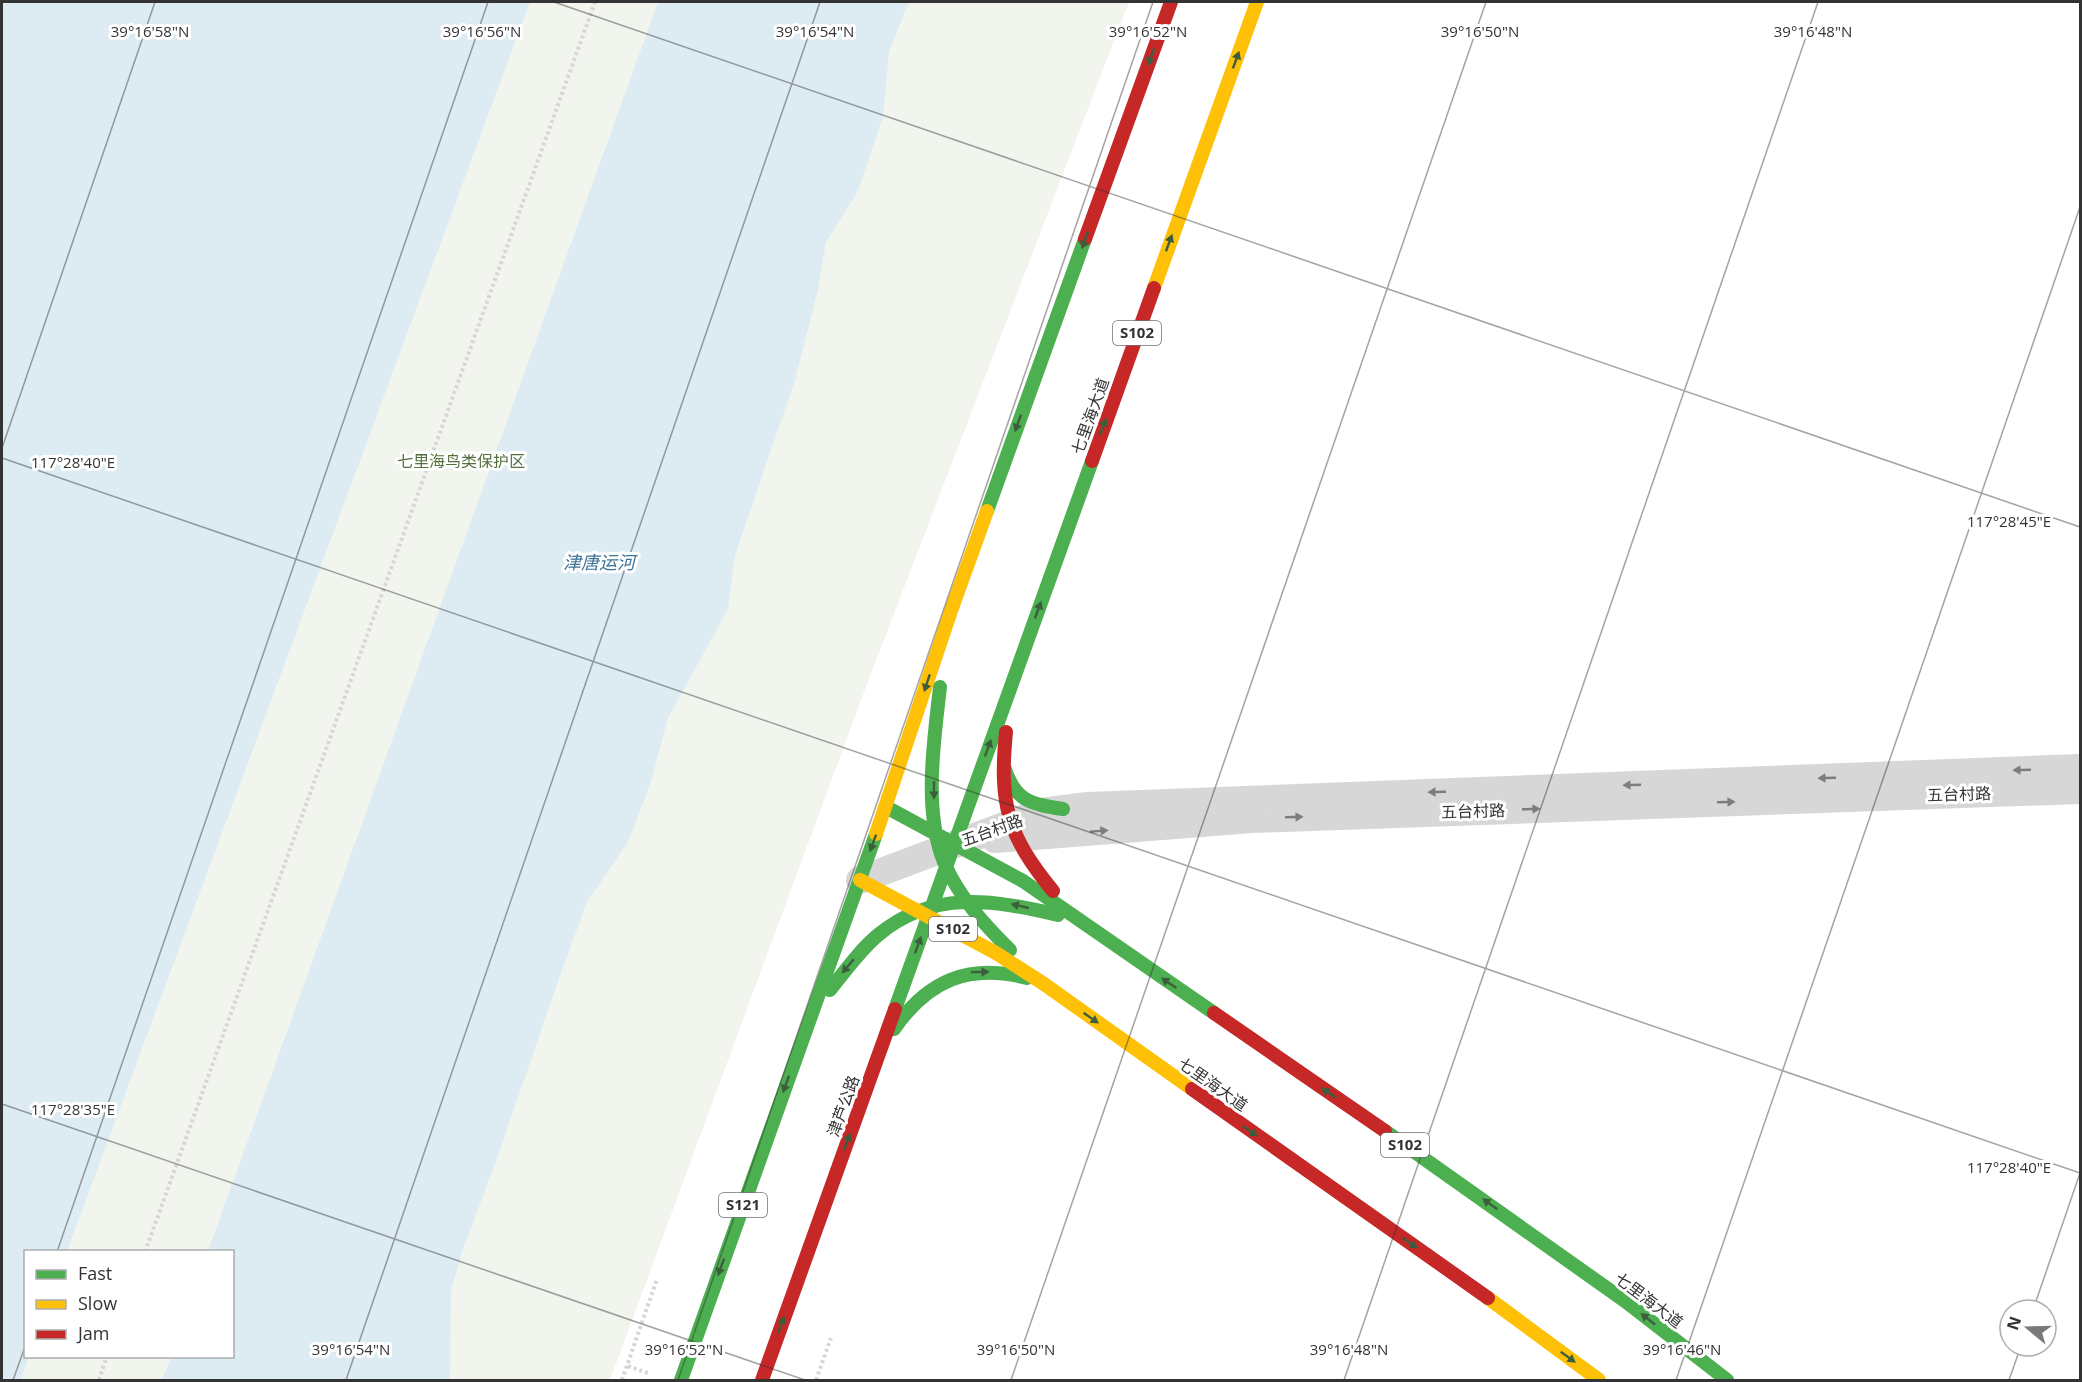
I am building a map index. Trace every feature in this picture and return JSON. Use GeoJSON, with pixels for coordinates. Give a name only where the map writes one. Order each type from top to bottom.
{"type":"FeatureCollection","features":[{"type":"Feature","properties":{"kind":"main road"},"geometry":{"type":"LineString","coordinates":[[860,880],[952,608],[1171,2]]}},
{"type":"Feature","properties":{"kind":"main road","name":"七里海大道"},"geometry":{"type":"LineString","coordinates":[[944,848],[968,804],[1257,2]]}},
{"type":"Feature","properties":{"kind":"main road"},"geometry":{"type":"LineString","coordinates":[[952,608],[937,711],[934,754],[933,798],[944,848],[966,901],[1000,940],[1044,984]]}},
{"type":"Feature","properties":{"kind":"main road"},"geometry":{"type":"LineString","coordinates":[[1018,665],[1002,760],[1003,797],[1007,825],[1042,878],[1077,920]]}},
{"type":"Feature","properties":{"kind":"main road"},"geometry":{"type":"LineString","coordinates":[[937,711],[946,765]]}},
{"type":"Feature","properties":{"kind":"main road"},"geometry":{"type":"LineString","coordinates":[[1002,760],[1007,779],[1019,797],[1038,806],[1063,809]]}},
{"type":"Feature","properties":{"kind":"main road"},"geometry":{"type":"LineString","coordinates":[[957,792],[968,804],[1007,825]]}},
{"type":"Feature","properties":{"kind":"main road","name":"七里海大道"},"geometry":{"type":"LineString","coordinates":[[886,807],[944,848],[1023,881],[1465,1186],[1625,1301],[1727,1380]]}},
{"type":"Feature","properties":{"kind":"main road","name":"津芦公路"},"geometry":{"type":"LineString","coordinates":[[762,1380],[877,1059],[944,848]]}},
{"type":"Feature","properties":{"kind":"main road","name":"七里海大道"},"geometry":{"type":"LineString","coordinates":[[860,880],[926,910],[1044,984],[1473,1287],[1599,1380]]}},
{"type":"Feature","properties":{"kind":"main road","name":"S121"},"geometry":{"type":"LineString","coordinates":[[681,1380],[860,880]]}},
{"type":"Feature","properties":{"kind":"main road"},"geometry":{"type":"LineString","coordinates":[[806,1029],[845,969],[867,945],[891,926],[926,910],[966,901],[1006,902],[1077,920]]}},
{"type":"Feature","properties":{"kind":"main road"},"geometry":{"type":"LineString","coordinates":[[877,1059],[910,1008],[929,991],[949,980],[974,971],[1016,974],[1044,984]]}},
{"type":"Feature","properties":{"kind":"street","name":"五台村路"},"geometry":{"type":"LineString","coordinates":[[860,880],[1041,812],[1063,809],[1290,797],[2080,768]]}},
{"type":"Feature","properties":{"kind":"street","name":"五台村路"},"geometry":{"type":"LineString","coordinates":[[1007,825],[1252,819],[2080,790]]}},
{"type":"Feature","properties":{"kind":"path"},"geometry":{"type":"LineString","coordinates":[[145,1250],[595,2]]}},
{"type":"Feature","properties":{"kind":"path"},"geometry":{"type":"LineString","coordinates":[[622,1380],[657,1280]]}},
{"type":"Feature","properties":{"kind":"path"},"geometry":{"type":"LineString","coordinates":[[816,1380],[831,1338]]}},
{"type":"Feature","properties":{"kind":"path"},"geometry":{"type":"LineString","coordinates":[[99,1380],[107,1358]]}},
{"type":"Feature","properties":{"kind":"green space","name":"七里海鸟类保护区"},"geometry":{"type":"Polygon","coordinates":[[[2,2],[1129,2],[867,684],[610,1380],[2,1380],[2,2]]]}},
{"type":"Feature","properties":{"kind":"water"},"geometry":{"type":"Polygon","coordinates":[[[2,2],[530,2],[67,1250],[24,1250],[24,1358],[29,1358],[20,1380],[2,1380],[2,2]]]}},
{"type":"Feature","properties":{"kind":"water","name":"津唐运河"},"geometry":{"type":"Polygon","coordinates":[[[658,2],[909,2],[889,51],[883,117],[857,193],[826,242],[818,289],[795,380],[735,555],[728,609],[668,718],[650,785],[628,842],[587,902],[462,1252],[451,1290],[450,1380],[162,1380],[171,1358],[234,1358],[234,1250],[208,1250],[658,2]]]}},
{"type":"Feature","properties":{"kind":"traffic: fast"},"geometry":{"type":"LineString","coordinates":[[987,511],[1085,239]]}},
{"type":"Feature","properties":{"kind":"traffic: fast"},"geometry":{"type":"LineString","coordinates":[[895,1009],[1092,461]]}},
{"type":"Feature","properties":{"kind":"traffic: fast"},"geometry":{"type":"LineString","coordinates":[[940,687],[932,775],[932,798],[938,842],[944,862],[964,898],[981,920],[1010,950]]}},
{"type":"Feature","properties":{"kind":"traffic: fast"},"geometry":{"type":"LineString","coordinates":[[1004,767],[1013,787],[1025,799],[1063,809]]}},
{"type":"Feature","properties":{"kind":"traffic: fast"},"geometry":{"type":"LineString","coordinates":[[886,807],[1023,881],[1214,1013]]}},
{"type":"Feature","properties":{"kind":"traffic: fast"},"geometry":{"type":"LineString","coordinates":[[681,1380],[876,834]]}},
{"type":"Feature","properties":{"kind":"traffic: fast"},"geometry":{"type":"LineString","coordinates":[[830,990],[871,941],[899,920],[920,910],[965,902],[1011,905],[1058,915]]}},
{"type":"Feature","properties":{"kind":"traffic: fast"},"geometry":{"type":"LineString","coordinates":[[894,1029],[921,998],[936,987],[952,980],[987,973],[1027,978]]}},
{"type":"Feature","properties":{"kind":"traffic: fast"},"geometry":{"type":"LineString","coordinates":[[1385,1131],[1625,1301],[1727,1380]]}},
{"type":"Feature","properties":{"kind":"traffic: slow"},"geometry":{"type":"LineString","coordinates":[[1154,288],[1257,2]]}},
{"type":"Feature","properties":{"kind":"traffic: slow"},"geometry":{"type":"LineString","coordinates":[[876,834],[987,511]]}},
{"type":"Feature","properties":{"kind":"traffic: slow"},"geometry":{"type":"LineString","coordinates":[[860,880],[996,953],[1044,984],[1192,1089]]}},
{"type":"Feature","properties":{"kind":"traffic: slow"},"geometry":{"type":"LineString","coordinates":[[1488,1298],[1599,1380]]}},
{"type":"Feature","properties":{"kind":"traffic: jam"},"geometry":{"type":"LineString","coordinates":[[1085,239],[1171,2]]}},
{"type":"Feature","properties":{"kind":"traffic: jam"},"geometry":{"type":"LineString","coordinates":[[1092,461],[1154,288]]}},
{"type":"Feature","properties":{"kind":"traffic: jam"},"geometry":{"type":"LineString","coordinates":[[1006,732],[1004,779],[1010,818],[1025,853],[1053,891]]}},
{"type":"Feature","properties":{"kind":"traffic: jam"},"geometry":{"type":"LineString","coordinates":[[762,1380],[895,1009]]}},
{"type":"Feature","properties":{"kind":"traffic: jam"},"geometry":{"type":"LineString","coordinates":[[1214,1013],[1385,1131]]}},
{"type":"Feature","properties":{"kind":"traffic: jam"},"geometry":{"type":"LineString","coordinates":[[1192,1089],[1488,1298]]}}]}
